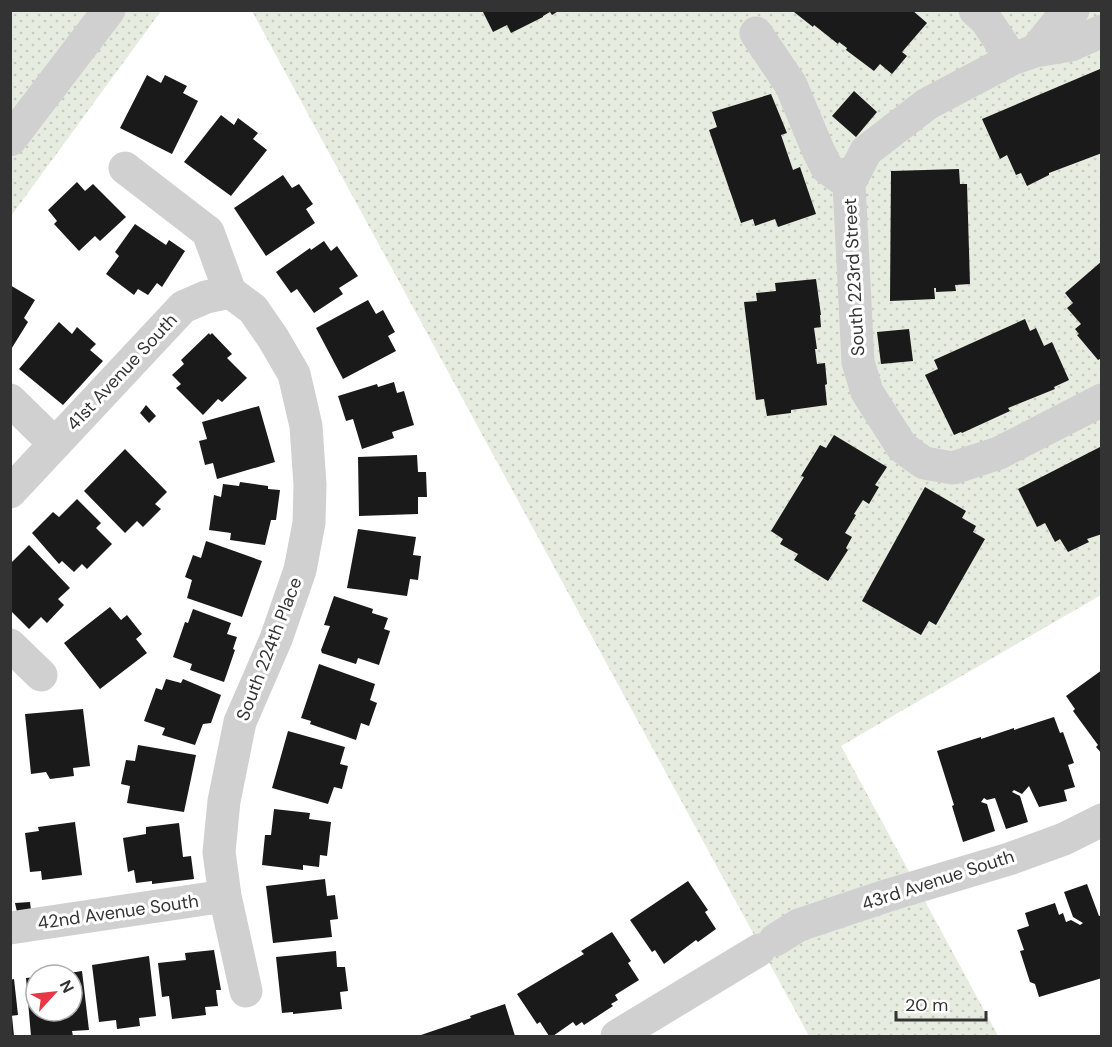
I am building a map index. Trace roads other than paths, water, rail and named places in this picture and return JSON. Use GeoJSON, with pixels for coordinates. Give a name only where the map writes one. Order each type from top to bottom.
{"type":"FeatureCollection","features":[{"type":"Feature","properties":{"kind":"street"},"geometry":{"type":"LineString","coordinates":[[10,141],[109,10]]}},
{"type":"Feature","properties":{"kind":"street"},"geometry":{"type":"LineString","coordinates":[[975,10],[1023,55]]}},
{"type":"Feature","properties":{"kind":"street"},"geometry":{"type":"LineString","coordinates":[[1023,55],[1063,16],[1074,10]]}},
{"type":"Feature","properties":{"kind":"street"},"geometry":{"type":"LineString","coordinates":[[756,33],[791,85],[827,168],[849,184],[866,151],[927,104],[1023,55],[1071,45],[1101,31]]}},
{"type":"Feature","properties":{"kind":"street"},"geometry":{"type":"LineString","coordinates":[[125,168],[208,232],[230,292]]}},
{"type":"Feature","properties":{"kind":"street","name":"South 223rd Street"},"geometry":{"type":"LineString","coordinates":[[849,184],[858,362],[867,392],[902,447],[924,463],[953,468],[999,453],[1101,400]]}},
{"type":"Feature","properties":{"kind":"street","name":"41st Avenue South"},"geometry":{"type":"LineString","coordinates":[[10,492],[183,307],[206,297],[230,292]]}},
{"type":"Feature","properties":{"kind":"street","name":"South 224th Place"},"geometry":{"type":"LineString","coordinates":[[230,292],[253,309],[294,374],[306,426],[310,485],[309,522],[300,570],[276,639],[240,722],[224,801],[219,852],[225,896],[246,991]]}},
{"type":"Feature","properties":{"kind":"street"},"geometry":{"type":"LineString","coordinates":[[10,400],[55,444]]}},
{"type":"Feature","properties":{"kind":"street"},"geometry":{"type":"LineString","coordinates":[[10,645],[41,675]]}},
{"type":"Feature","properties":{"kind":"street","name":"43rd Avenue South"},"geometry":{"type":"LineString","coordinates":[[617,1036],[799,926],[889,895],[1009,859],[1064,839],[1101,820]]}},
{"type":"Feature","properties":{"kind":"street","name":"42nd Avenue South"},"geometry":{"type":"LineString","coordinates":[[10,928],[225,896]]}}]}
